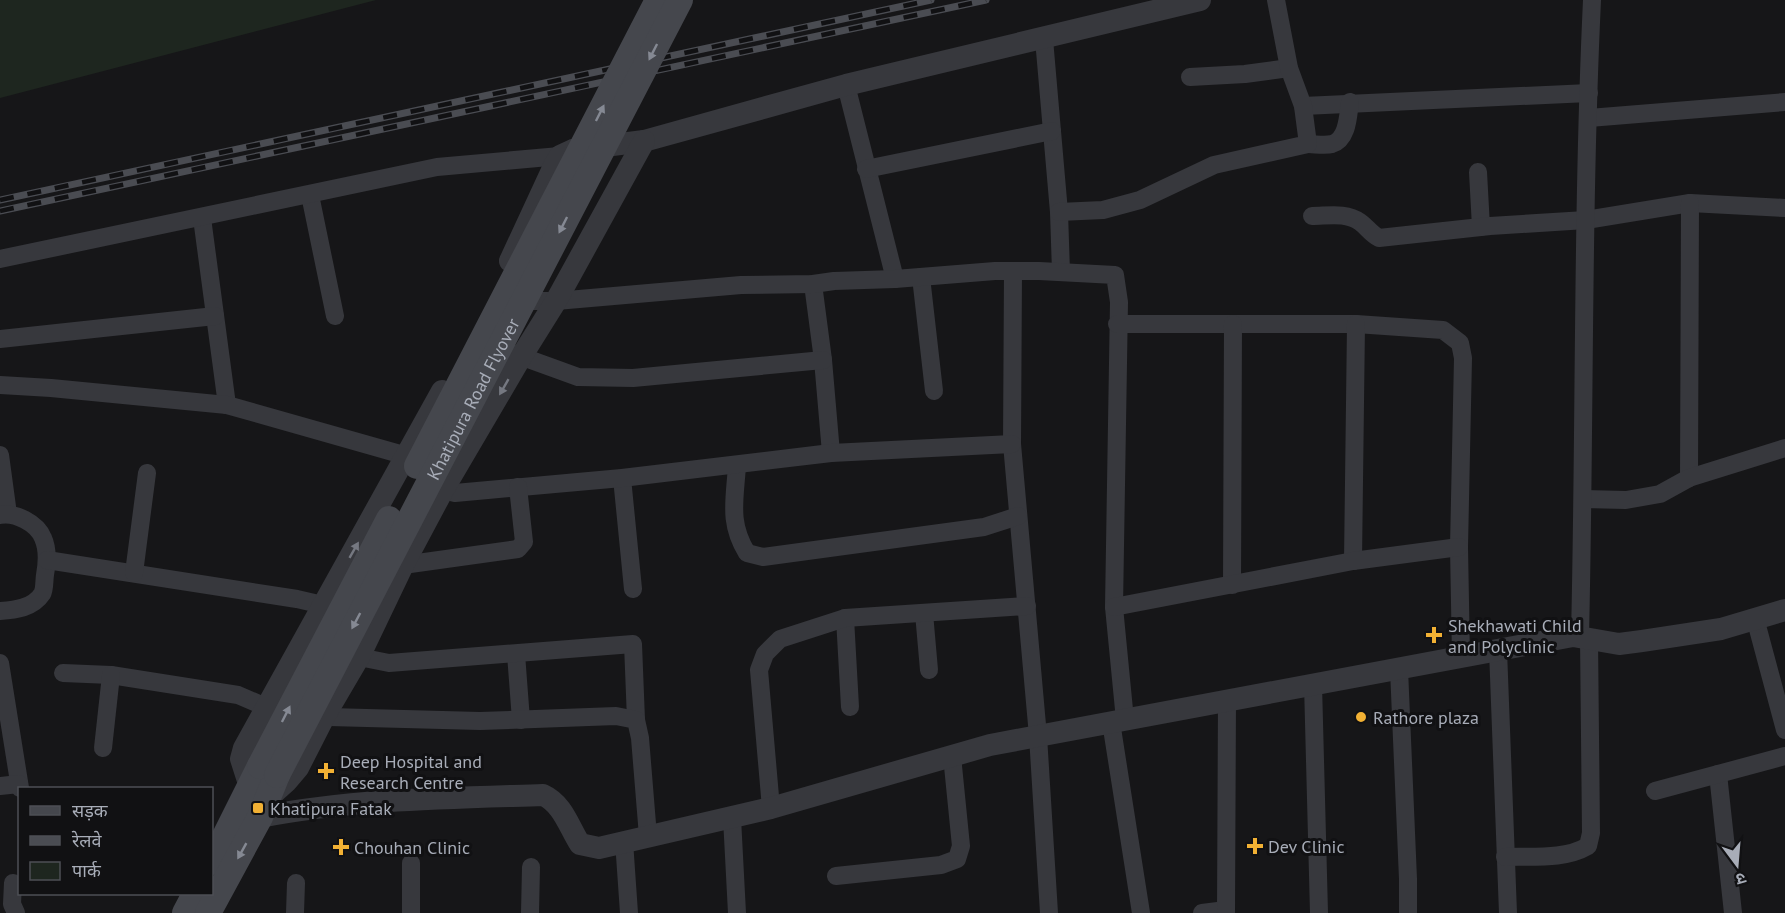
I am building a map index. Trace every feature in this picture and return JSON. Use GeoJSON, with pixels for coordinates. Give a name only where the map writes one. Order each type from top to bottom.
{"type":"FeatureCollection","features":[{"type":"Feature","properties":{"kind":"main road","name":"Khatipura Road Flyover"},"geometry":{"type":"LineString","coordinates":[[263,789],[658,0]]}},
{"type":"Feature","properties":{"kind":"main road","name":"Khatipura Road Flyover"},"geometry":{"type":"LineString","coordinates":[[263,789],[680,0]]}},
{"type":"Feature","properties":{"kind":"main road"},"geometry":{"type":"LineString","coordinates":[[213,861],[263,789]]}},
{"type":"Feature","properties":{"kind":"main road"},"geometry":{"type":"LineString","coordinates":[[208,913],[263,789]]}},
{"type":"Feature","properties":{"kind":"main road"},"geometry":{"type":"LineString","coordinates":[[185,913],[194,895]]}},
{"type":"Feature","properties":{"kind":"street"},"geometry":{"type":"LineString","coordinates":[[0,259],[437,167],[560,156],[573,150],[644,141],[846,85],[1200,0]]}},
{"type":"Feature","properties":{"kind":"street"},"geometry":{"type":"LineString","coordinates":[[1276,0],[1289,68],[1303,106],[1308,144]]}},
{"type":"Feature","properties":{"kind":"street"},"geometry":{"type":"LineString","coordinates":[[1506,857],[1576,853],[1588,846],[1591,833],[1584,637],[1583,499],[1586,220],[1592,0]]}},
{"type":"Feature","properties":{"kind":"street"},"geometry":{"type":"LineString","coordinates":[[1044,39],[1059,212],[1061,272]]}},
{"type":"Feature","properties":{"kind":"street"},"geometry":{"type":"LineString","coordinates":[[1190,77],[1245,74],[1289,68]]}},
{"type":"Feature","properties":{"kind":"street"},"geometry":{"type":"LineString","coordinates":[[846,85],[895,279]]}},
{"type":"Feature","properties":{"kind":"street"},"geometry":{"type":"LineString","coordinates":[[1303,106],[1350,102],[1589,93]]}},
{"type":"Feature","properties":{"kind":"street"},"geometry":{"type":"LineString","coordinates":[[1059,212],[1103,210],[1140,200],[1214,165],[1308,144],[1333,144],[1341,137],[1346,127],[1350,102]]}},
{"type":"Feature","properties":{"kind":"street"},"geometry":{"type":"LineString","coordinates":[[1589,118],[1785,102]]}},
{"type":"Feature","properties":{"kind":"street"},"geometry":{"type":"LineString","coordinates":[[866,169],[1052,131]]}},
{"type":"Feature","properties":{"kind":"street"},"geometry":{"type":"LineString","coordinates":[[263,789],[287,781],[298,768],[358,657],[403,564],[443,490],[556,301],[644,141]]}},
{"type":"Feature","properties":{"kind":"street"},"geometry":{"type":"LineString","coordinates":[[560,156],[491,301],[244,748],[240,759],[263,789],[307,808],[443,798],[543,795],[553,800],[563,812],[580,844],[599,848],[771,808],[990,745],[1498,650],[1584,637],[1619,644],[1642,641],[1721,628],[1785,610]]}},
{"type":"Feature","properties":{"kind":"street"},"geometry":{"type":"LineString","coordinates":[[1478,172],[1481,227]]}},
{"type":"Feature","properties":{"kind":"street"},"geometry":{"type":"LineString","coordinates":[[310,195],[335,316]]}},
{"type":"Feature","properties":{"kind":"street"},"geometry":{"type":"LineString","coordinates":[[1689,478],[1690,203]]}},
{"type":"Feature","properties":{"kind":"street"},"geometry":{"type":"LineString","coordinates":[[1312,216],[1345,216],[1361,223],[1379,238],[1481,227],[1586,220],[1690,203],[1785,208]]}},
{"type":"Feature","properties":{"kind":"street"},"geometry":{"type":"LineString","coordinates":[[202,218],[227,405]]}},
{"type":"Feature","properties":{"kind":"street"},"geometry":{"type":"LineString","coordinates":[[491,301],[556,301],[741,285],[813,284],[1013,271],[1115,275],[1119,302],[1114,607],[1118,721],[1141,913]]}},
{"type":"Feature","properties":{"kind":"street"},"geometry":{"type":"LineString","coordinates":[[1013,271],[1012,444],[1038,736],[1049,913]]}},
{"type":"Feature","properties":{"kind":"street"},"geometry":{"type":"LineString","coordinates":[[921,277],[934,391]]}},
{"type":"Feature","properties":{"kind":"street"},"geometry":{"type":"LineString","coordinates":[[813,284],[823,360],[831,453]]}},
{"type":"Feature","properties":{"kind":"street"},"geometry":{"type":"LineString","coordinates":[[0,339],[215,316]]}},
{"type":"Feature","properties":{"kind":"street"},"geometry":{"type":"LineString","coordinates":[[1118,324],[1356,324],[1443,330],[1460,344],[1463,358],[1459,547],[1461,658]]}},
{"type":"Feature","properties":{"kind":"street"},"geometry":{"type":"LineString","coordinates":[[1232,585],[1233,324]]}},
{"type":"Feature","properties":{"kind":"street"},"geometry":{"type":"LineString","coordinates":[[1353,561],[1356,324]]}},
{"type":"Feature","properties":{"kind":"street"},"geometry":{"type":"LineString","coordinates":[[472,336],[521,357],[579,377],[633,378],[823,360]]}},
{"type":"Feature","properties":{"kind":"street"},"geometry":{"type":"LineString","coordinates":[[0,385],[227,405],[406,456]]}},
{"type":"Feature","properties":{"kind":"street"},"geometry":{"type":"LineString","coordinates":[[443,490],[455,493],[518,488],[831,453],[1012,444]]}},
{"type":"Feature","properties":{"kind":"street"},"geometry":{"type":"LineString","coordinates":[[1583,499],[1626,500],[1660,494],[1689,478],[1785,448]]}},
{"type":"Feature","properties":{"kind":"street"},"geometry":{"type":"LineString","coordinates":[[0,454],[4,514],[25,520],[36,527],[44,538],[47,560],[42,593],[20,610],[0,611]]}},
{"type":"Feature","properties":{"kind":"street"},"geometry":{"type":"LineString","coordinates":[[737,465],[734,524],[738,539],[747,553],[763,557],[984,527],[1018,516]]}},
{"type":"Feature","properties":{"kind":"street"},"geometry":{"type":"LineString","coordinates":[[134,573],[147,473]]}},
{"type":"Feature","properties":{"kind":"street"},"geometry":{"type":"LineString","coordinates":[[622,478],[633,589]]}},
{"type":"Feature","properties":{"kind":"street"},"geometry":{"type":"LineString","coordinates":[[403,564],[518,549],[524,542],[518,488]]}},
{"type":"Feature","properties":{"kind":"street"},"geometry":{"type":"LineString","coordinates":[[1114,607],[1353,561],[1459,547]]}},
{"type":"Feature","properties":{"kind":"street"},"geometry":{"type":"LineString","coordinates":[[47,560],[323,605]]}},
{"type":"Feature","properties":{"kind":"street"},"geometry":{"type":"LineString","coordinates":[[771,808],[759,670],[765,654],[780,639],[845,618],[1027,606]]}},
{"type":"Feature","properties":{"kind":"street"},"geometry":{"type":"LineString","coordinates":[[924,613],[929,669]]}},
{"type":"Feature","properties":{"kind":"street"},"geometry":{"type":"LineString","coordinates":[[845,618],[850,707]]}},
{"type":"Feature","properties":{"kind":"street"},"geometry":{"type":"LineString","coordinates":[[1755,618],[1785,730]]}},
{"type":"Feature","properties":{"kind":"street"},"geometry":{"type":"LineString","coordinates":[[358,657],[389,663],[633,644],[636,720],[640,738],[648,836]]}},
{"type":"Feature","properties":{"kind":"street"},"geometry":{"type":"LineString","coordinates":[[1498,650],[1508,913]]}},
{"type":"Feature","properties":{"kind":"street"},"geometry":{"type":"LineString","coordinates":[[516,654],[520,720]]}},
{"type":"Feature","properties":{"kind":"street"},"geometry":{"type":"LineString","coordinates":[[0,663],[20,786],[0,786]]}},
{"type":"Feature","properties":{"kind":"street"},"geometry":{"type":"LineString","coordinates":[[1399,669],[1408,913]]}},
{"type":"Feature","properties":{"kind":"street"},"geometry":{"type":"LineString","coordinates":[[63,673],[111,675],[238,695],[266,707]]}},
{"type":"Feature","properties":{"kind":"street"},"geometry":{"type":"LineString","coordinates":[[103,748],[111,675]]}},
{"type":"Feature","properties":{"kind":"street"},"geometry":{"type":"LineString","coordinates":[[1313,684],[1319,913]]}},
{"type":"Feature","properties":{"kind":"street"},"geometry":{"type":"LineString","coordinates":[[1202,913],[1226,912],[1227,700]]}},
{"type":"Feature","properties":{"kind":"street"},"geometry":{"type":"LineString","coordinates":[[325,715],[329,717],[480,722],[615,716],[636,720]]}},
{"type":"Feature","properties":{"kind":"street"},"geometry":{"type":"LineString","coordinates":[[836,876],[941,866],[957,859],[961,846],[952,756]]}},
{"type":"Feature","properties":{"kind":"street"},"geometry":{"type":"LineString","coordinates":[[1655,791],[1785,756]]}},
{"type":"Feature","properties":{"kind":"street"},"geometry":{"type":"LineString","coordinates":[[1718,774],[1733,913]]}},
{"type":"Feature","properties":{"kind":"street"},"geometry":{"type":"LineString","coordinates":[[732,818],[737,913]]}},
{"type":"Feature","properties":{"kind":"street"},"geometry":{"type":"LineString","coordinates":[[624,841],[629,913]]}},
{"type":"Feature","properties":{"kind":"street"},"geometry":{"type":"LineString","coordinates":[[411,863],[411,913]]}},
{"type":"Feature","properties":{"kind":"street"},"geometry":{"type":"LineString","coordinates":[[530,913],[531,867]]}},
{"type":"Feature","properties":{"kind":"street"},"geometry":{"type":"LineString","coordinates":[[11,883],[12,904],[16,913]]}},
{"type":"Feature","properties":{"kind":"street"},"geometry":{"type":"LineString","coordinates":[[295,913],[296,883]]}},
{"type":"Feature","properties":{"kind":"green space"},"geometry":{"type":"Polygon","coordinates":[[[0,0],[376,0],[0,98],[0,0]]]}},
{"type":"Feature","properties":{"kind":"railway"},"geometry":{"type":"LineString","coordinates":[[0,200],[931,0]]}},
{"type":"Feature","properties":{"kind":"railway"},"geometry":{"type":"LineString","coordinates":[[0,211],[986,0]]}},
{"type":"Feature","properties":{"kind":"place","name":"Shekhawati Child and Polyclinic"},"geometry":{"type":"Point","coordinates":[1434,635]}},
{"type":"Feature","properties":{"kind":"place","name":"Rathore plaza"},"geometry":{"type":"Point","coordinates":[1361,717]}},
{"type":"Feature","properties":{"kind":"place","name":"Deep Hospital and Research Centre"},"geometry":{"type":"Point","coordinates":[326,771]}},
{"type":"Feature","properties":{"kind":"place","name":"Khatipura Fatak"},"geometry":{"type":"Point","coordinates":[258,808]}},
{"type":"Feature","properties":{"kind":"place","name":"Dev Clinic"},"geometry":{"type":"Point","coordinates":[1255,846]}},
{"type":"Feature","properties":{"kind":"place","name":"Chouhan Clinic"},"geometry":{"type":"Point","coordinates":[341,847]}}]}
